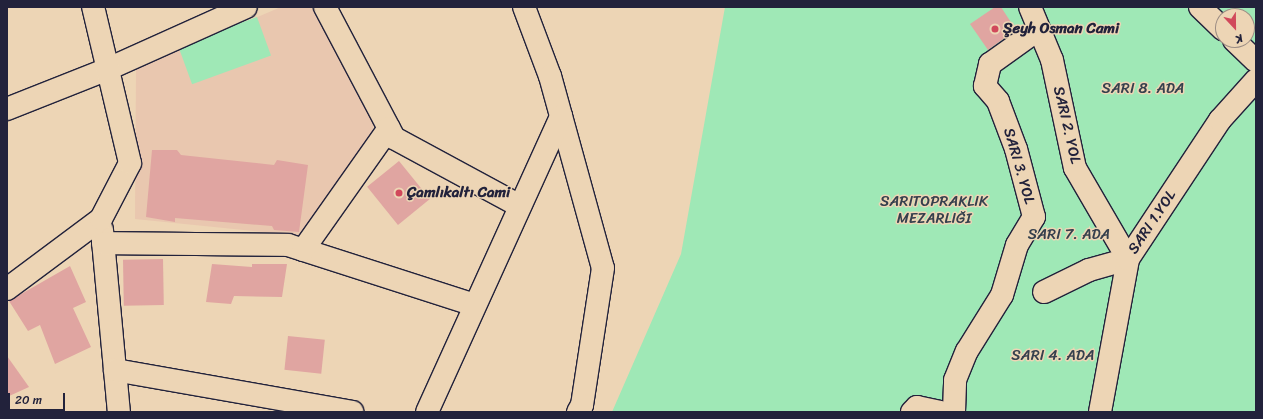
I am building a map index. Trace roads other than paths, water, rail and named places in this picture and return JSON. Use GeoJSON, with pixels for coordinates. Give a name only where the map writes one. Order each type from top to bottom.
{"type":"FeatureCollection","features":[{"type":"Feature","properties":{"kind":"street"},"geometry":{"type":"LineString","coordinates":[[7,289],[101,220],[130,162],[93,7]]}},
{"type":"Feature","properties":{"kind":"street"},"geometry":{"type":"LineString","coordinates":[[7,109],[108,69],[246,7]]}},
{"type":"Feature","properties":{"kind":"street"},"geometry":{"type":"LineString","coordinates":[[325,7],[394,138],[520,206]]}},
{"type":"Feature","properties":{"kind":"street"},"geometry":{"type":"LineString","coordinates":[[524,7],[550,76],[603,268],[582,405],[578,412]]}},
{"type":"Feature","properties":{"kind":"street","name":"SARI 2. YOL"},"geometry":{"type":"LineString","coordinates":[[1030,7],[1052,60],[1075,168],[1128,259]]}},
{"type":"Feature","properties":{"kind":"street"},"geometry":{"type":"LineString","coordinates":[[1200,7],[1215,21]]}},
{"type":"Feature","properties":{"kind":"street","name":"SARI 3. YOL"},"geometry":{"type":"LineString","coordinates":[[954,412],[955,380],[967,351],[1002,295],[1017,245],[1034,217],[1016,149],[998,101],[985,86],[990,64],[1039,29]]}},
{"type":"Feature","properties":{"kind":"street"},"geometry":{"type":"LineString","coordinates":[[1242,48],[1256,61]]}},
{"type":"Feature","properties":{"kind":"street","name":"SARI 1.YOL"},"geometry":{"type":"LineString","coordinates":[[1100,412],[1128,259],[1220,120],[1256,80]]}},
{"type":"Feature","properties":{"kind":"street"},"geometry":{"type":"LineString","coordinates":[[427,412],[561,116]]}},
{"type":"Feature","properties":{"kind":"street"},"geometry":{"type":"LineString","coordinates":[[303,250],[389,128]]}},
{"type":"Feature","properties":{"kind":"street"},"geometry":{"type":"LineString","coordinates":[[101,220],[119,412]]}},
{"type":"Feature","properties":{"kind":"street"},"geometry":{"type":"LineString","coordinates":[[103,243],[288,245],[475,305]]}},
{"type":"Feature","properties":{"kind":"street"},"geometry":{"type":"LineString","coordinates":[[1044,292],[1089,270],[1128,259]]}},
{"type":"Feature","properties":{"kind":"street"},"geometry":{"type":"LineString","coordinates":[[115,370],[352,412]]}},
{"type":"Feature","properties":{"kind":"street"},"geometry":{"type":"LineString","coordinates":[[912,412],[916,407],[940,412]]}},
{"type":"Feature","properties":{"kind":"place","name":"Şeyh Osman Cami"},"geometry":{"type":"Point","coordinates":[995,29]}},
{"type":"Feature","properties":{"kind":"place","name":"Çamlıkaltı Cami"},"geometry":{"type":"Point","coordinates":[399,193]}},
{"type":"Feature","properties":{"kind":"park label","name":"SARI 8. ADA"},"geometry":{"type":"Point","coordinates":[1143,89]}},
{"type":"Feature","properties":{"kind":"park label","name":"SARITOPRAKLIK MEZARLIĞI"},"geometry":{"type":"Point","coordinates":[934,210]}},
{"type":"Feature","properties":{"kind":"park label","name":"SARI 7. ADA"},"geometry":{"type":"Point","coordinates":[1069,235]}},
{"type":"Feature","properties":{"kind":"park label","name":"SARI 4. ADA"},"geometry":{"type":"Point","coordinates":[1053,356]}}]}
